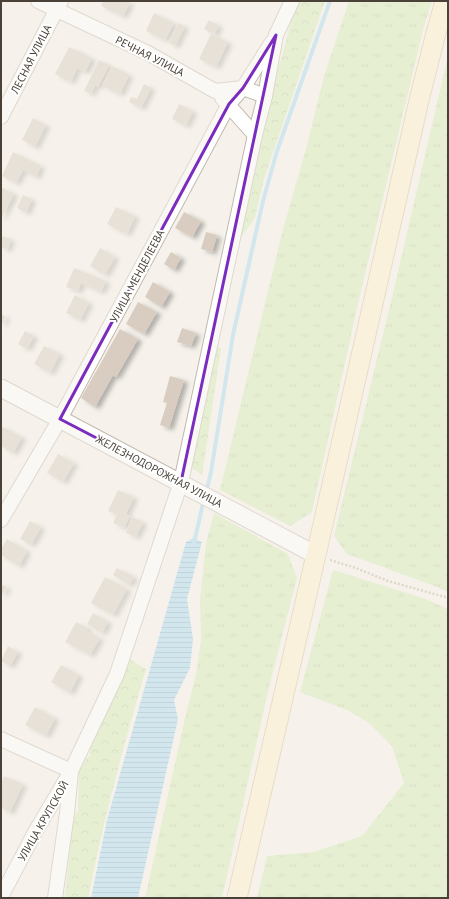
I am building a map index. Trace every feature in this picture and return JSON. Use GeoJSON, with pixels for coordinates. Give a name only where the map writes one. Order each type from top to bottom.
{"type":"FeatureCollection","features":[{"type":"Feature","properties":{"kind":"main road"},"geometry":{"type":"LineString","coordinates":[[237,898],[418,104],[446,1]]}},
{"type":"Feature","properties":{"kind":"street","name":"РЕЧНАЯ УЛИЦА"},"geometry":{"type":"LineString","coordinates":[[38,1],[58,6],[148,53],[215,91],[229,104],[255,135]]}},
{"type":"Feature","properties":{"kind":"street"},"geometry":{"type":"LineString","coordinates":[[55,898],[67,813],[71,771],[117,674],[180,482],[255,135],[266,96],[276,35],[292,1]]}},
{"type":"Feature","properties":{"kind":"street","name":"ЛЕСНАЯ УЛИЦА"},"geometry":{"type":"LineString","coordinates":[[1,117],[58,6]]}},
{"type":"Feature","properties":{"kind":"street","name":"УЛИЦА МЕНДЕЛЕЕВА"},"geometry":{"type":"LineString","coordinates":[[1,520],[60,419],[229,104],[243,88],[276,35]]}},
{"type":"Feature","properties":{"kind":"street"},"geometry":{"type":"LineString","coordinates":[[215,91],[243,88],[266,96]]}},
{"type":"Feature","properties":{"kind":"street","name":"ЖЕЛЕЗНОДОРОЖНАЯ УЛИЦА"},"geometry":{"type":"LineString","coordinates":[[1,388],[316,555]]}},
{"type":"Feature","properties":{"kind":"street","name":"УЛИЦА КРУПСКОЙ"},"geometry":{"type":"LineString","coordinates":[[1,739],[71,771],[35,832],[1,897]]}},
{"type":"Feature","properties":{"kind":"path"},"geometry":{"type":"LineString","coordinates":[[316,555],[353,567],[388,581],[445,597],[448,596]]}},
{"type":"Feature","properties":{"kind":"highlighted area"},"geometry":{"type":"Polygon","coordinates":[[[276,35],[181,482],[60,419],[229,104],[243,88],[276,35]]]}},
{"type":"Feature","properties":{"kind":"green space"},"geometry":{"type":"Polygon","coordinates":[[[300,1],[325,1],[264,179],[255,218],[239,240],[238,218],[291,22],[300,1]]]}},
{"type":"Feature","properties":{"kind":"green space"},"geometry":{"type":"Polygon","coordinates":[[[349,1],[432,1],[423,30],[360,295],[312,512],[290,526],[220,490],[282,233],[306,149],[324,76],[349,1]]]}},
{"type":"Feature","properties":{"kind":"green space"},"geometry":{"type":"Polygon","coordinates":[[[448,56],[448,592],[347,554],[334,536],[393,293],[448,56]]]}},
{"type":"Feature","properties":{"kind":"green space"},"geometry":{"type":"Polygon","coordinates":[[[210,344],[221,348],[202,475],[189,466],[210,344]]]}},
{"type":"Feature","properties":{"kind":"green space"},"geometry":{"type":"Polygon","coordinates":[[[214,513],[288,554],[297,578],[269,687],[222,898],[145,898],[196,674],[201,641],[200,599],[206,543],[214,513]]]}},
{"type":"Feature","properties":{"kind":"green space"},"geometry":{"type":"Polygon","coordinates":[[[333,570],[423,598],[448,609],[448,898],[257,898],[267,856],[314,852],[362,836],[404,783],[392,746],[369,723],[349,711],[300,692],[333,570]]]}},
{"type":"Feature","properties":{"kind":"green space"},"geometry":{"type":"Polygon","coordinates":[[[126,655],[146,669],[114,783],[88,898],[65,898],[73,818],[78,811],[79,767],[90,755],[91,737],[126,655]]]}},
{"type":"Feature","properties":{"kind":"water"},"geometry":{"type":"Polygon","coordinates":[[[193,538],[202,542],[187,599],[193,639],[190,668],[174,700],[178,719],[138,898],[91,898],[107,820],[186,542],[193,538]]]}},
{"type":"Feature","properties":{"kind":"building"},"geometry":{"type":"Polygon","coordinates":[[[103,1],[130,2],[123,16],[101,6],[103,1]]]}},
{"type":"Feature","properties":{"kind":"building"},"geometry":{"type":"Polygon","coordinates":[[[154,13],[174,23],[165,40],[146,31],[154,13]]]}},
{"type":"Feature","properties":{"kind":"building"},"geometry":{"type":"Polygon","coordinates":[[[209,20],[219,26],[214,34],[204,29],[209,20]]]}},
{"type":"Feature","properties":{"kind":"building"},"geometry":{"type":"Polygon","coordinates":[[[178,23],[185,26],[175,46],[169,43],[178,23]]]}},
{"type":"Feature","properties":{"kind":"building"},"geometry":{"type":"Polygon","coordinates":[[[211,34],[228,42],[216,67],[199,59],[211,34]]]}},
{"type":"Feature","properties":{"kind":"building"},"geometry":{"type":"Polygon","coordinates":[[[69,47],[92,58],[85,72],[77,68],[71,82],[55,74],[69,47]]]}},
{"type":"Feature","properties":{"kind":"building"},"geometry":{"type":"Polygon","coordinates":[[[99,60],[109,65],[98,87],[95,85],[91,94],[84,91],[99,60]]]}},
{"type":"Feature","properties":{"kind":"building"},"geometry":{"type":"Polygon","coordinates":[[[112,66],[129,75],[120,94],[102,86],[112,66]]]}},
{"type":"Feature","properties":{"kind":"building"},"geometry":{"type":"Polygon","coordinates":[[[144,84],[151,88],[141,108],[129,102],[131,97],[137,99],[144,84]]]}},
{"type":"Feature","properties":{"kind":"building"},"geometry":{"type":"Polygon","coordinates":[[[179,104],[193,111],[186,126],[172,119],[179,104]]]}},
{"type":"Feature","properties":{"kind":"building"},"geometry":{"type":"Polygon","coordinates":[[[33,118],[46,125],[35,147],[22,140],[33,118]]]}},
{"type":"Feature","properties":{"kind":"building"},"geometry":{"type":"Polygon","coordinates":[[[13,152],[41,166],[36,177],[23,170],[16,183],[2,176],[13,152]]]}},
{"type":"Feature","properties":{"kind":"building"},"geometry":{"type":"Polygon","coordinates":[[[1,187],[14,194],[1,219],[1,187]]]}},
{"type":"Feature","properties":{"kind":"building"},"geometry":{"type":"Polygon","coordinates":[[[23,195],[32,199],[26,213],[17,208],[23,195]]]}},
{"type":"Feature","properties":{"kind":"building"},"geometry":{"type":"Polygon","coordinates":[[[116,207],[135,216],[127,234],[107,224],[116,207]]]}},
{"type":"Feature","properties":{"kind":"building"},"geometry":{"type":"Polygon","coordinates":[[[184,212],[201,221],[192,237],[175,228],[184,212]]]}},
{"type":"Feature","properties":{"kind":"building"},"geometry":{"type":"Polygon","coordinates":[[[206,232],[217,235],[212,252],[201,249],[206,232]]]}},
{"type":"Feature","properties":{"kind":"building"},"geometry":{"type":"Polygon","coordinates":[[[1,236],[11,239],[7,250],[1,247],[1,236]]]}},
{"type":"Feature","properties":{"kind":"building"},"geometry":{"type":"Polygon","coordinates":[[[100,248],[115,257],[105,275],[90,266],[100,248]]]}},
{"type":"Feature","properties":{"kind":"building"},"geometry":{"type":"Polygon","coordinates":[[[171,252],[181,258],[174,270],[164,264],[171,252]]]}},
{"type":"Feature","properties":{"kind":"building"},"geometry":{"type":"Polygon","coordinates":[[[74,268],[106,281],[101,292],[81,283],[78,291],[66,287],[74,268]]]}},
{"type":"Feature","properties":{"kind":"building"},"geometry":{"type":"Polygon","coordinates":[[[153,282],[170,292],[161,307],[145,297],[153,282]]]}},
{"type":"Feature","properties":{"kind":"building"},"geometry":{"type":"Polygon","coordinates":[[[75,295],[89,303],[80,320],[66,313],[75,295]]]}},
{"type":"Feature","properties":{"kind":"building"},"geometry":{"type":"Polygon","coordinates":[[[138,302],[157,312],[144,334],[126,324],[138,302]]]}},
{"type":"Feature","properties":{"kind":"building"},"geometry":{"type":"Polygon","coordinates":[[[1,314],[6,317],[1,326],[1,314]]]}},
{"type":"Feature","properties":{"kind":"building"},"geometry":{"type":"Polygon","coordinates":[[[182,328],[196,333],[191,346],[177,342],[182,328]]]}},
{"type":"Feature","properties":{"kind":"building"},"geometry":{"type":"Polygon","coordinates":[[[120,329],[138,339],[116,377],[113,375],[95,407],[81,398],[120,329]]]}},
{"type":"Feature","properties":{"kind":"building"},"geometry":{"type":"Polygon","coordinates":[[[25,331],[34,336],[27,349],[18,344],[25,331]]]}},
{"type":"Feature","properties":{"kind":"building"},"geometry":{"type":"Polygon","coordinates":[[[44,346],[60,354],[50,373],[34,364],[44,346]]]}},
{"type":"Feature","properties":{"kind":"building"},"geometry":{"type":"Polygon","coordinates":[[[170,376],[184,380],[169,428],[160,425],[167,403],[163,402],[170,376]]]}},
{"type":"Feature","properties":{"kind":"building"},"geometry":{"type":"Polygon","coordinates":[[[1,426],[22,437],[13,453],[1,446],[1,426]]]}},
{"type":"Feature","properties":{"kind":"building"},"geometry":{"type":"Polygon","coordinates":[[[58,454],[74,463],[63,482],[47,473],[58,454]]]}},
{"type":"Feature","properties":{"kind":"building"},"geometry":{"type":"Polygon","coordinates":[[[118,490],[134,497],[126,514],[130,516],[124,528],[113,523],[117,515],[108,511],[118,490]]]}},
{"type":"Feature","properties":{"kind":"building"},"geometry":{"type":"Polygon","coordinates":[[[132,517],[143,522],[136,537],[126,533],[132,517]]]}},
{"type":"Feature","properties":{"kind":"building"},"geometry":{"type":"Polygon","coordinates":[[[30,521],[41,527],[31,545],[20,539],[30,521]]]}},
{"type":"Feature","properties":{"kind":"building"},"geometry":{"type":"Polygon","coordinates":[[[7,539],[27,551],[19,566],[1,555],[1,549],[7,539]]]}},
{"type":"Feature","properties":{"kind":"building"},"geometry":{"type":"Polygon","coordinates":[[[117,568],[134,577],[129,585],[113,575],[117,568]]]}},
{"type":"Feature","properties":{"kind":"building"},"geometry":{"type":"Polygon","coordinates":[[[105,577],[127,589],[113,615],[91,603],[105,577]]]}},
{"type":"Feature","properties":{"kind":"building"},"geometry":{"type":"Polygon","coordinates":[[[1,584],[7,587],[1,597],[1,584]]]}},
{"type":"Feature","properties":{"kind":"building"},"geometry":{"type":"Polygon","coordinates":[[[93,613],[108,622],[102,633],[87,624],[93,613]]]}},
{"type":"Feature","properties":{"kind":"building"},"geometry":{"type":"Polygon","coordinates":[[[76,622],[88,628],[86,631],[100,638],[90,655],[65,642],[76,622]]]}},
{"type":"Feature","properties":{"kind":"building"},"geometry":{"type":"Polygon","coordinates":[[[8,646],[18,652],[10,666],[1,661],[8,646]]]}},
{"type":"Feature","properties":{"kind":"building"},"geometry":{"type":"Polygon","coordinates":[[[61,665],[79,675],[70,693],[51,682],[61,665]]]}},
{"type":"Feature","properties":{"kind":"building"},"geometry":{"type":"Polygon","coordinates":[[[35,707],[55,718],[46,736],[25,725],[35,707]]]}},
{"type":"Feature","properties":{"kind":"building"},"geometry":{"type":"Polygon","coordinates":[[[4,776],[23,784],[10,812],[1,808],[1,783],[4,776]]]}},
{"type":"Feature","properties":{"kind":"waterway"},"geometry":{"type":"LineString","coordinates":[[206,493],[211,472],[233,335],[263,201],[277,151],[330,1]]}},
{"type":"Feature","properties":{"kind":"waterway"},"geometry":{"type":"LineString","coordinates":[[194,543],[204,499]]}}]}
